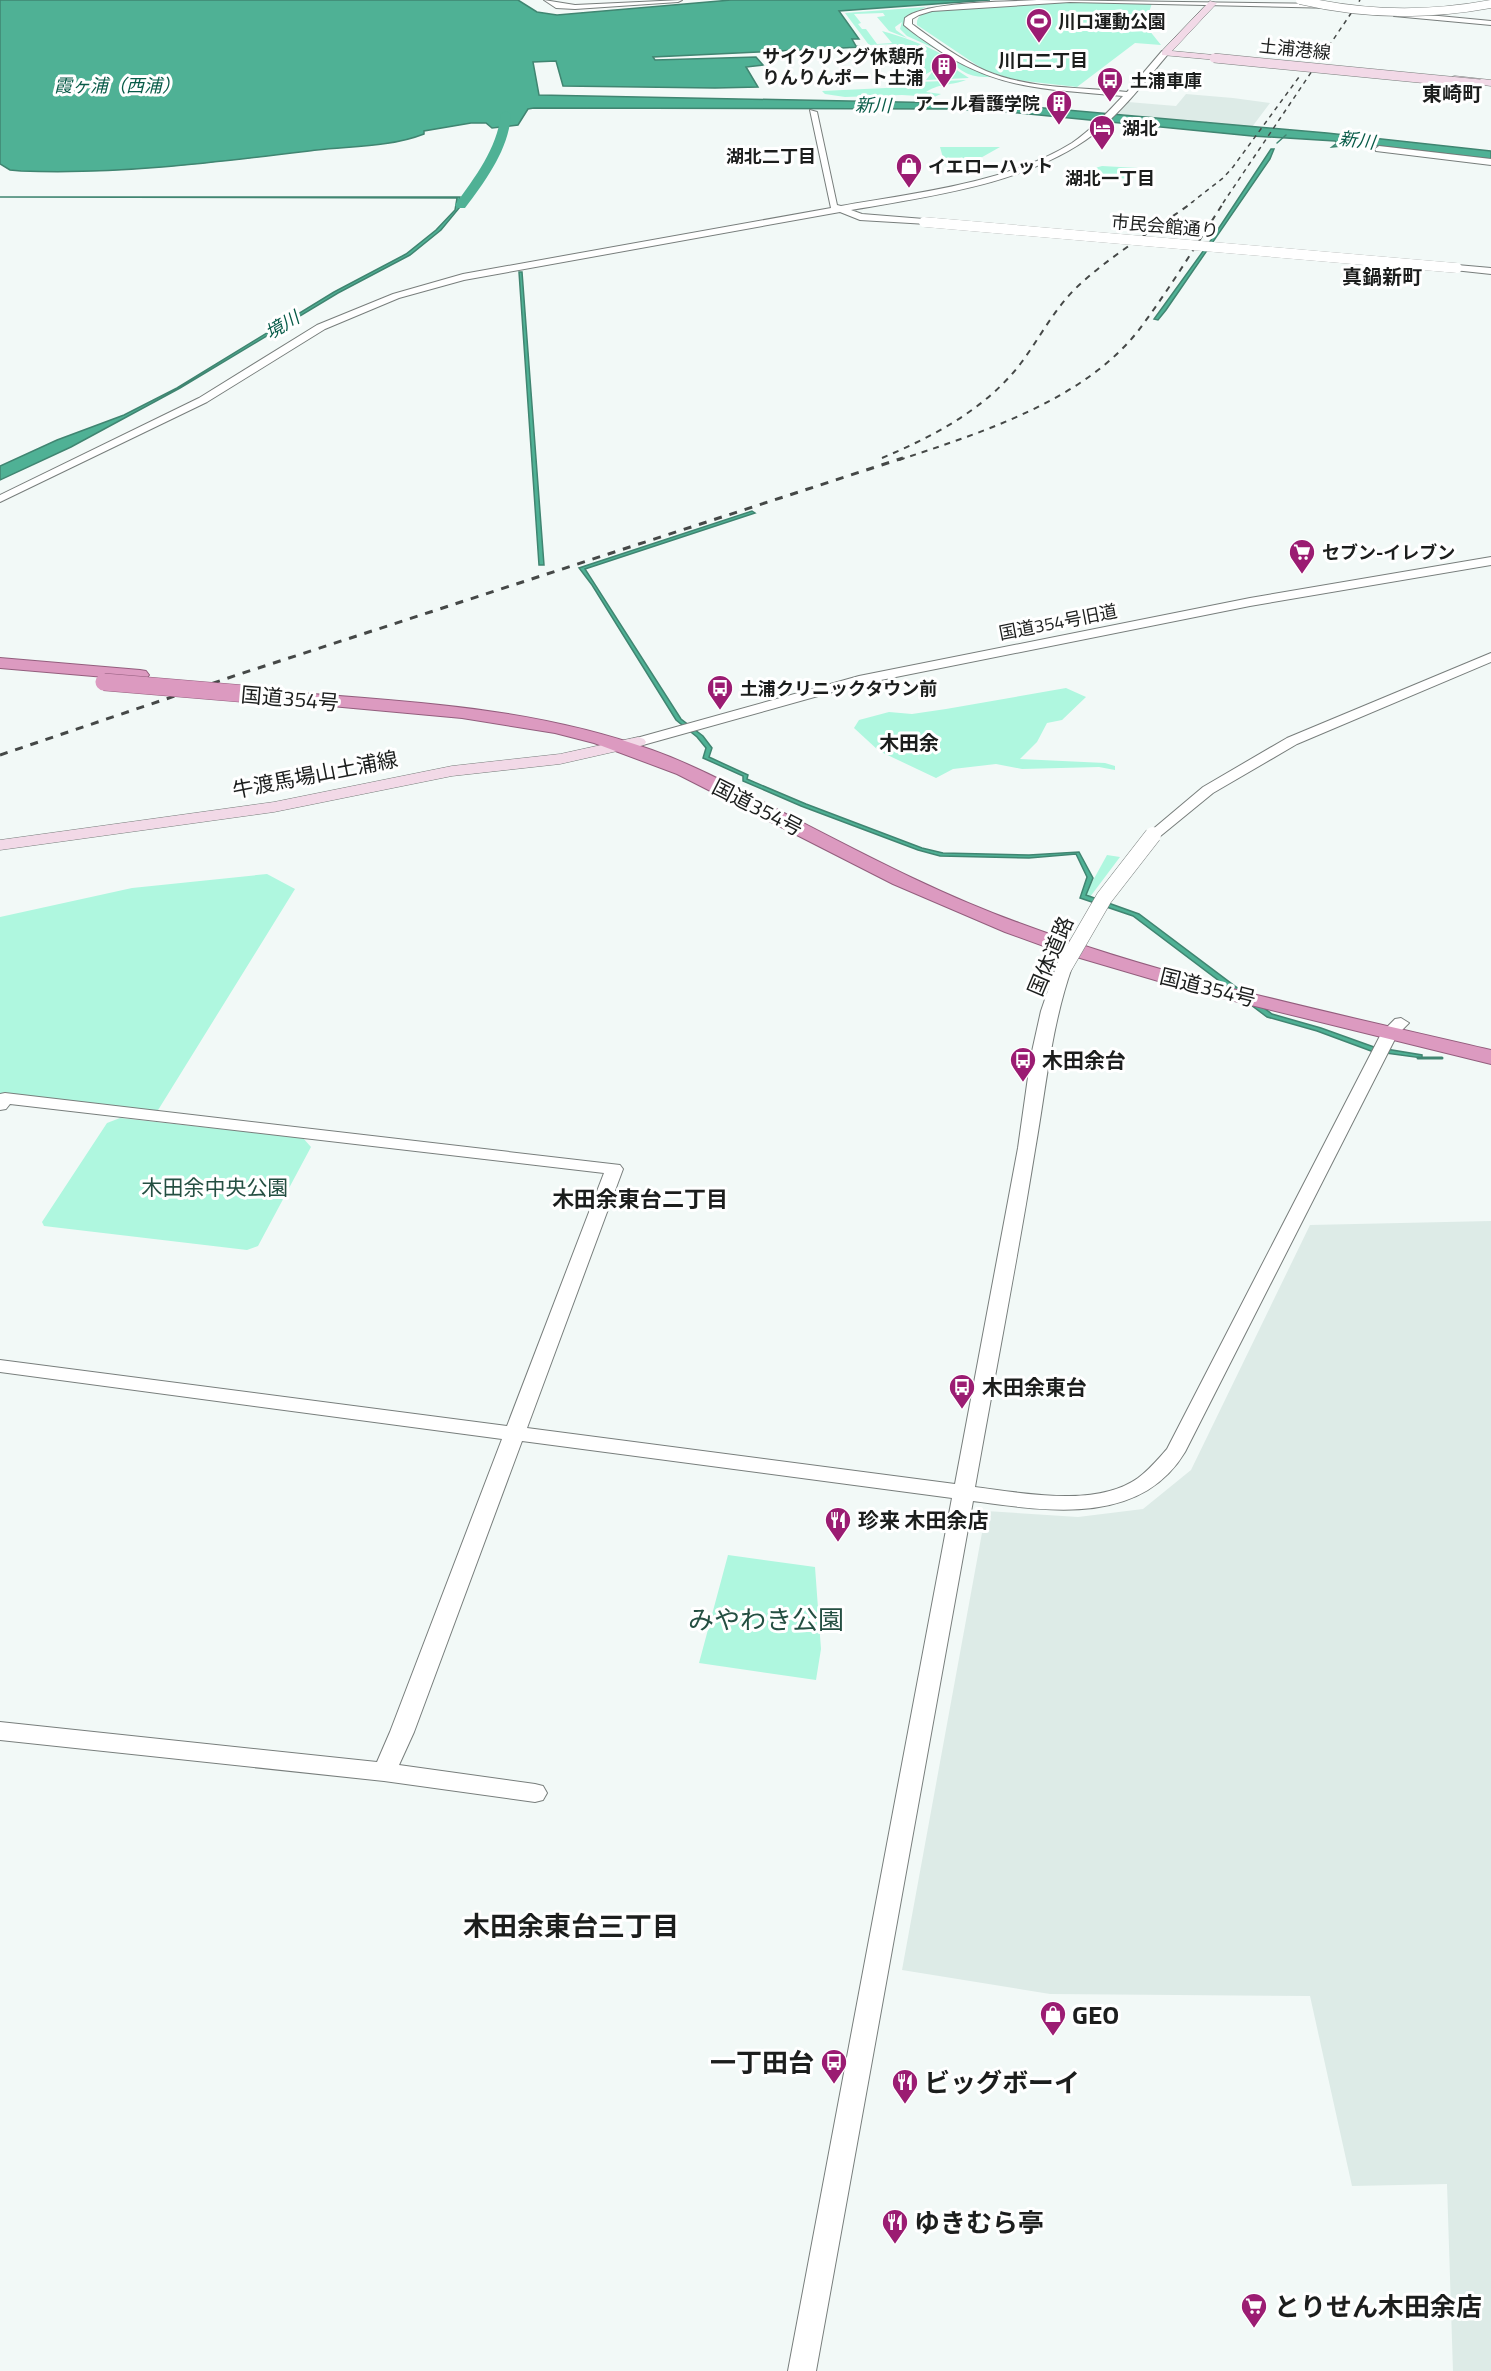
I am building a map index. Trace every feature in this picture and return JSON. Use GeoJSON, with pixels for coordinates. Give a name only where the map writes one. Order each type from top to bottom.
{"type":"FeatureCollection","features":[{"type":"Feature","properties":{"kind":"highway","name":"国道354号"},"geometry":{"type":"LineString","coordinates":[[0,663],[140,675],[491,716],[631,744],[933,897],[1016,929],[1107,960],[1171,978],[1395,1028],[1491,1046]]}},
{"type":"Feature","properties":{"kind":"highway","name":"国道354号"},"geometry":{"type":"LineString","coordinates":[[0,674],[280,692]]}},
{"type":"Feature","properties":{"kind":"highway","name":"国道354号"},"geometry":{"type":"LineString","coordinates":[[1395,1028],[1491,1057]]}},
{"type":"Feature","properties":{"kind":"main road"},"geometry":{"type":"LineString","coordinates":[[1165,53],[1214,1]]}},
{"type":"Feature","properties":{"kind":"main road","name":"土浦港線"},"geometry":{"type":"LineString","coordinates":[[1165,53],[1491,85]]}},
{"type":"Feature","properties":{"kind":"main road"},"geometry":{"type":"LineString","coordinates":[[1348,71],[1491,85]]}},
{"type":"Feature","properties":{"kind":"main road","name":"牛渡馬場山土浦線"},"geometry":{"type":"LineString","coordinates":[[0,845],[242,812],[314,800],[452,771],[560,759],[631,744]]}},
{"type":"Feature","properties":{"kind":"street"},"geometry":{"type":"LineString","coordinates":[[548,0],[559,6],[575,7],[678,0]]}},
{"type":"Feature","properties":{"kind":"street"},"geometry":{"type":"LineString","coordinates":[[1127,94],[1028,84],[995,77],[969,65],[921,34],[908,25],[909,18],[916,13],[932,9],[1053,0],[1214,1],[1345,7]]}},
{"type":"Feature","properties":{"kind":"street"},"geometry":{"type":"LineString","coordinates":[[1300,0],[1342,8],[1410,13],[1450,12],[1491,4]]}},
{"type":"Feature","properties":{"kind":"street"},"geometry":{"type":"LineString","coordinates":[[1365,8],[1396,11],[1408,0]]}},
{"type":"Feature","properties":{"kind":"street"},"geometry":{"type":"LineString","coordinates":[[1396,11],[1395,14],[1491,23]]}},
{"type":"Feature","properties":{"kind":"street"},"geometry":{"type":"LineString","coordinates":[[0,492],[178,406],[303,332],[371,302],[411,288],[476,272],[938,190],[1014,170],[1068,147],[1093,130],[1165,53]]}},
{"type":"Feature","properties":{"kind":"street"},"geometry":{"type":"LineString","coordinates":[[813,112],[829,196],[832,205],[838,209]]}},
{"type":"Feature","properties":{"kind":"street"},"geometry":{"type":"LineString","coordinates":[[1379,149],[1491,162]]}},
{"type":"Feature","properties":{"kind":"street","name":"市民会館通り"},"geometry":{"type":"LineString","coordinates":[[838,209],[860,217],[1491,271]]}},
{"type":"Feature","properties":{"kind":"street"},"geometry":{"type":"LineString","coordinates":[[0,499],[168,418],[202,400],[321,327],[382,301],[462,277],[772,220]]}},
{"type":"Feature","properties":{"kind":"street","name":"国道354号旧道"},"geometry":{"type":"LineString","coordinates":[[631,744],[859,680],[1250,602],[1491,561]]}},
{"type":"Feature","properties":{"kind":"street","name":"国体道路"},"geometry":{"type":"LineString","coordinates":[[802,2371],[1027,1148],[1041,1054],[1055,992],[1064,967],[1109,888],[1153,835],[1208,790],[1292,741],[1491,657]]}},
{"type":"Feature","properties":{"kind":"street"},"geometry":{"type":"LineString","coordinates":[[0,1366],[963,1493],[1061,1504],[1093,1502],[1118,1496],[1143,1486],[1158,1475],[1175,1452],[1395,1028]]}},
{"type":"Feature","properties":{"kind":"street"},"geometry":{"type":"LineString","coordinates":[[0,1105],[5,1098],[614,1170],[414,1700],[384,1772]]}},
{"type":"Feature","properties":{"kind":"street"},"geometry":{"type":"LineString","coordinates":[[0,1731],[384,1772],[536,1793]]}},
{"type":"Feature","properties":{"kind":"shaded area"},"geometry":{"type":"Polygon","coordinates":[[[1186,94],[1270,103],[1252,127],[1118,114],[1128,102],[1176,106],[1186,94]]]}},
{"type":"Feature","properties":{"kind":"shaded area"},"geometry":{"type":"Polygon","coordinates":[[[1491,1221],[1491,2371],[1453,2371],[1447,2184],[1352,2186],[1310,1996],[1050,1994],[902,1970],[986,1511],[1078,1517],[1143,1509],[1191,1470],[1310,1225],[1491,1221]]]}},
{"type":"Feature","properties":{"kind":"green space","name":"川口運動公園"},"geometry":{"type":"Polygon","coordinates":[[[1073,2],[1152,3],[1145,25],[1161,45],[1135,43],[1077,87],[1015,80],[984,70],[917,25],[919,17],[932,11],[1073,2]]]}},
{"type":"Feature","properties":{"kind":"green space"},"geometry":{"type":"Polygon","coordinates":[[[926,7],[911,15],[906,22],[981,72],[993,77],[978,77],[963,71],[946,59],[951,58],[947,54],[907,36],[900,29],[902,22],[895,27],[907,38],[889,31],[877,17],[885,16],[883,13],[854,14],[861,23],[858,24],[862,29],[866,29],[877,44],[892,43],[882,31],[913,41],[943,55],[943,61],[969,78],[926,80],[932,72],[951,69],[948,68],[933,70],[923,76],[923,80],[896,44],[869,45],[845,13],[926,7]]]}},
{"type":"Feature","properties":{"kind":"green space"},"geometry":{"type":"Polygon","coordinates":[[[966,80],[926,92],[941,94],[934,97],[902,95],[845,97],[825,94],[822,91],[907,87],[920,82],[966,80]]]}},
{"type":"Feature","properties":{"kind":"green space"},"geometry":{"type":"Polygon","coordinates":[[[940,147],[1000,147],[977,160],[949,166],[945,165],[940,147]]]}},
{"type":"Feature","properties":{"kind":"green space"},"geometry":{"type":"Polygon","coordinates":[[[1102,166],[1138,168],[1130,179],[1073,174],[1102,166]]]}},
{"type":"Feature","properties":{"kind":"green space"},"geometry":{"type":"Polygon","coordinates":[[[1066,688],[1086,697],[1062,720],[1047,723],[1037,742],[1020,759],[1105,763],[1115,766],[1115,770],[1099,767],[1022,769],[996,764],[953,769],[936,778],[879,751],[854,728],[859,720],[889,712],[912,714],[1066,688]]]}},
{"type":"Feature","properties":{"kind":"green space"},"geometry":{"type":"Polygon","coordinates":[[[1107,855],[1120,857],[1090,897],[1085,895],[1107,855]]]}},
{"type":"Feature","properties":{"kind":"green space"},"geometry":{"type":"Polygon","coordinates":[[[267,874],[295,889],[155,1115],[0,1098],[0,917],[132,888],[267,874]]]}},
{"type":"Feature","properties":{"kind":"green space","name":"木田余中央公園"},"geometry":{"type":"Polygon","coordinates":[[[120,1118],[303,1138],[311,1147],[258,1246],[247,1250],[44,1226],[42,1222],[107,1123],[120,1118]]]}},
{"type":"Feature","properties":{"kind":"green space","name":"みやわき公園"},"geometry":{"type":"Polygon","coordinates":[[[728,1555],[815,1567],[821,1649],[816,1680],[699,1663],[728,1555]]]}},
{"type":"Feature","properties":{"kind":"water","name":"霞ヶ浦（西浦）"},"geometry":{"type":"Polygon","coordinates":[[[0,0],[518,0],[537,12],[557,15],[731,0],[990,0],[839,11],[859,39],[852,39],[856,46],[862,47],[653,57],[655,60],[756,57],[763,65],[746,67],[758,87],[563,86],[556,61],[533,62],[539,95],[999,104],[1327,133],[1491,151],[1491,159],[1362,144],[1332,147],[1337,143],[1335,141],[1252,136],[999,111],[534,108],[528,109],[518,125],[492,128],[486,123],[471,123],[424,131],[424,134],[411,138],[371,145],[132,169],[58,172],[10,170],[0,164],[0,0]]]}},
{"type":"Feature","properties":{"kind":"water"},"geometry":{"type":"Polygon","coordinates":[[[1271,149],[1274,149],[1270,159],[1166,310],[1158,320],[1154,319],[1209,243],[1271,149]]]}},
{"type":"Feature","properties":{"kind":"water"},"geometry":{"type":"Polygon","coordinates":[[[478,179],[483,179],[441,230],[410,255],[338,293],[180,388],[71,447],[0,480],[0,466],[57,440],[124,415],[177,388],[334,292],[406,254],[436,230],[455,210],[457,198],[0,197],[460,197],[459,204],[478,179]]]}},
{"type":"Feature","properties":{"kind":"water"},"geometry":{"type":"Polygon","coordinates":[[[519,272],[522,272],[544,565],[539,565],[519,272]]]}},
{"type":"Feature","properties":{"kind":"water"},"geometry":{"type":"Polygon","coordinates":[[[752,511],[755,513],[585,569],[681,719],[703,736],[712,748],[709,757],[748,775],[747,779],[922,848],[943,853],[1029,855],[1079,852],[1093,878],[1086,895],[1139,914],[1272,1014],[1374,1047],[1422,1055],[1422,1058],[1371,1051],[1317,1031],[1267,1017],[1133,916],[1080,898],[1087,877],[1076,854],[1029,858],[940,856],[918,850],[801,806],[743,781],[743,776],[703,758],[706,748],[697,737],[676,720],[592,585],[579,568],[752,511]]]}},
{"type":"Feature","properties":{"kind":"waterway","name":"境川"},"geometry":{"type":"LineString","coordinates":[[461,205],[497,149],[502,137],[506,114]]}},
{"type":"Feature","properties":{"kind":"waterway"},"geometry":{"type":"LineString","coordinates":[[1277,143],[1286,135]]}},
{"type":"Feature","properties":{"kind":"waterway"},"geometry":{"type":"LineString","coordinates":[[1418,1058],[1442,1058]]}},
{"type":"Feature","properties":{"kind":"railway"},"geometry":{"type":"LineString","coordinates":[[1223,203],[1360,0]]}},
{"type":"Feature","properties":{"kind":"railway"},"geometry":{"type":"LineString","coordinates":[[1191,203],[1223,178],[1233,167],[1299,77]]}},
{"type":"Feature","properties":{"kind":"railway"},"geometry":{"type":"LineString","coordinates":[[882,458],[940,430],[992,394],[1021,363],[1053,316],[1075,289],[1117,254],[1193,202]]}},
{"type":"Feature","properties":{"kind":"railway"},"geometry":{"type":"LineString","coordinates":[[899,460],[996,426],[1028,412],[1089,377],[1115,356],[1138,331],[1224,202]]}},
{"type":"Feature","properties":{"kind":"railway"},"geometry":{"type":"LineString","coordinates":[[0,755],[240,674],[903,458]]}},
{"type":"Feature","properties":{"kind":"place","name":"川口運動公園"},"geometry":{"type":"Point","coordinates":[1039,44]}},
{"type":"Feature","properties":{"kind":"place","name":"サイクリング休憩所 りんりんポート土浦"},"geometry":{"type":"Point","coordinates":[944,89]}},
{"type":"Feature","properties":{"kind":"place","name":"土浦車庫"},"geometry":{"type":"Point","coordinates":[1110,103]}},
{"type":"Feature","properties":{"kind":"place","name":"アール看護学院"},"geometry":{"type":"Point","coordinates":[1059,126]}},
{"type":"Feature","properties":{"kind":"place","name":"湖北"},"geometry":{"type":"Point","coordinates":[1102,151]}},
{"type":"Feature","properties":{"kind":"place","name":"イエローハット"},"geometry":{"type":"Point","coordinates":[909,189]}},
{"type":"Feature","properties":{"kind":"place","name":"セブン-イレブン"},"geometry":{"type":"Point","coordinates":[1302,575]}},
{"type":"Feature","properties":{"kind":"place","name":"土浦クリニックタウン前"},"geometry":{"type":"Point","coordinates":[720,711]}},
{"type":"Feature","properties":{"kind":"place","name":"木田余台"},"geometry":{"type":"Point","coordinates":[1023,1083]}},
{"type":"Feature","properties":{"kind":"place","name":"木田余東台"},"geometry":{"type":"Point","coordinates":[962,1410]}},
{"type":"Feature","properties":{"kind":"place","name":"珍来 木田余店"},"geometry":{"type":"Point","coordinates":[838,1543]}},
{"type":"Feature","properties":{"kind":"place","name":"GEO"},"geometry":{"type":"Point","coordinates":[1053,2037]}},
{"type":"Feature","properties":{"kind":"place","name":"一丁田台"},"geometry":{"type":"Point","coordinates":[834,2085]}},
{"type":"Feature","properties":{"kind":"place","name":"ビッグボーイ"},"geometry":{"type":"Point","coordinates":[905,2105]}},
{"type":"Feature","properties":{"kind":"place","name":"ゆきむら亭"},"geometry":{"type":"Point","coordinates":[895,2245]}},
{"type":"Feature","properties":{"kind":"place","name":"とりせん木田余店"},"geometry":{"type":"Point","coordinates":[1254,2329]}},
{"type":"Feature","properties":{"kind":"district","name":"川口二丁目"},"geometry":{"type":"Point","coordinates":[1043,60]}},
{"type":"Feature","properties":{"kind":"district","name":"東崎町"},"geometry":{"type":"Point","coordinates":[1452,93]}},
{"type":"Feature","properties":{"kind":"district","name":"湖北二丁目"},"geometry":{"type":"Point","coordinates":[771,156]}},
{"type":"Feature","properties":{"kind":"district","name":"湖北一丁目"},"geometry":{"type":"Point","coordinates":[1110,178]}},
{"type":"Feature","properties":{"kind":"district","name":"真鍋新町"},"geometry":{"type":"Point","coordinates":[1382,276]}},
{"type":"Feature","properties":{"kind":"district","name":"木田余"},"geometry":{"type":"Point","coordinates":[909,742]}},
{"type":"Feature","properties":{"kind":"district","name":"木田余東台二丁目"},"geometry":{"type":"Point","coordinates":[640,1199]}},
{"type":"Feature","properties":{"kind":"district","name":"木田余東台三丁目"},"geometry":{"type":"Point","coordinates":[571,1925]}},
{"type":"Feature","properties":{"kind":"water label","name":"新川"},"geometry":{"type":"Point","coordinates":[873,105]}},
{"type":"Feature","properties":{"kind":"water label","name":"新川"},"geometry":{"type":"Point","coordinates":[1357,140]}}]}
